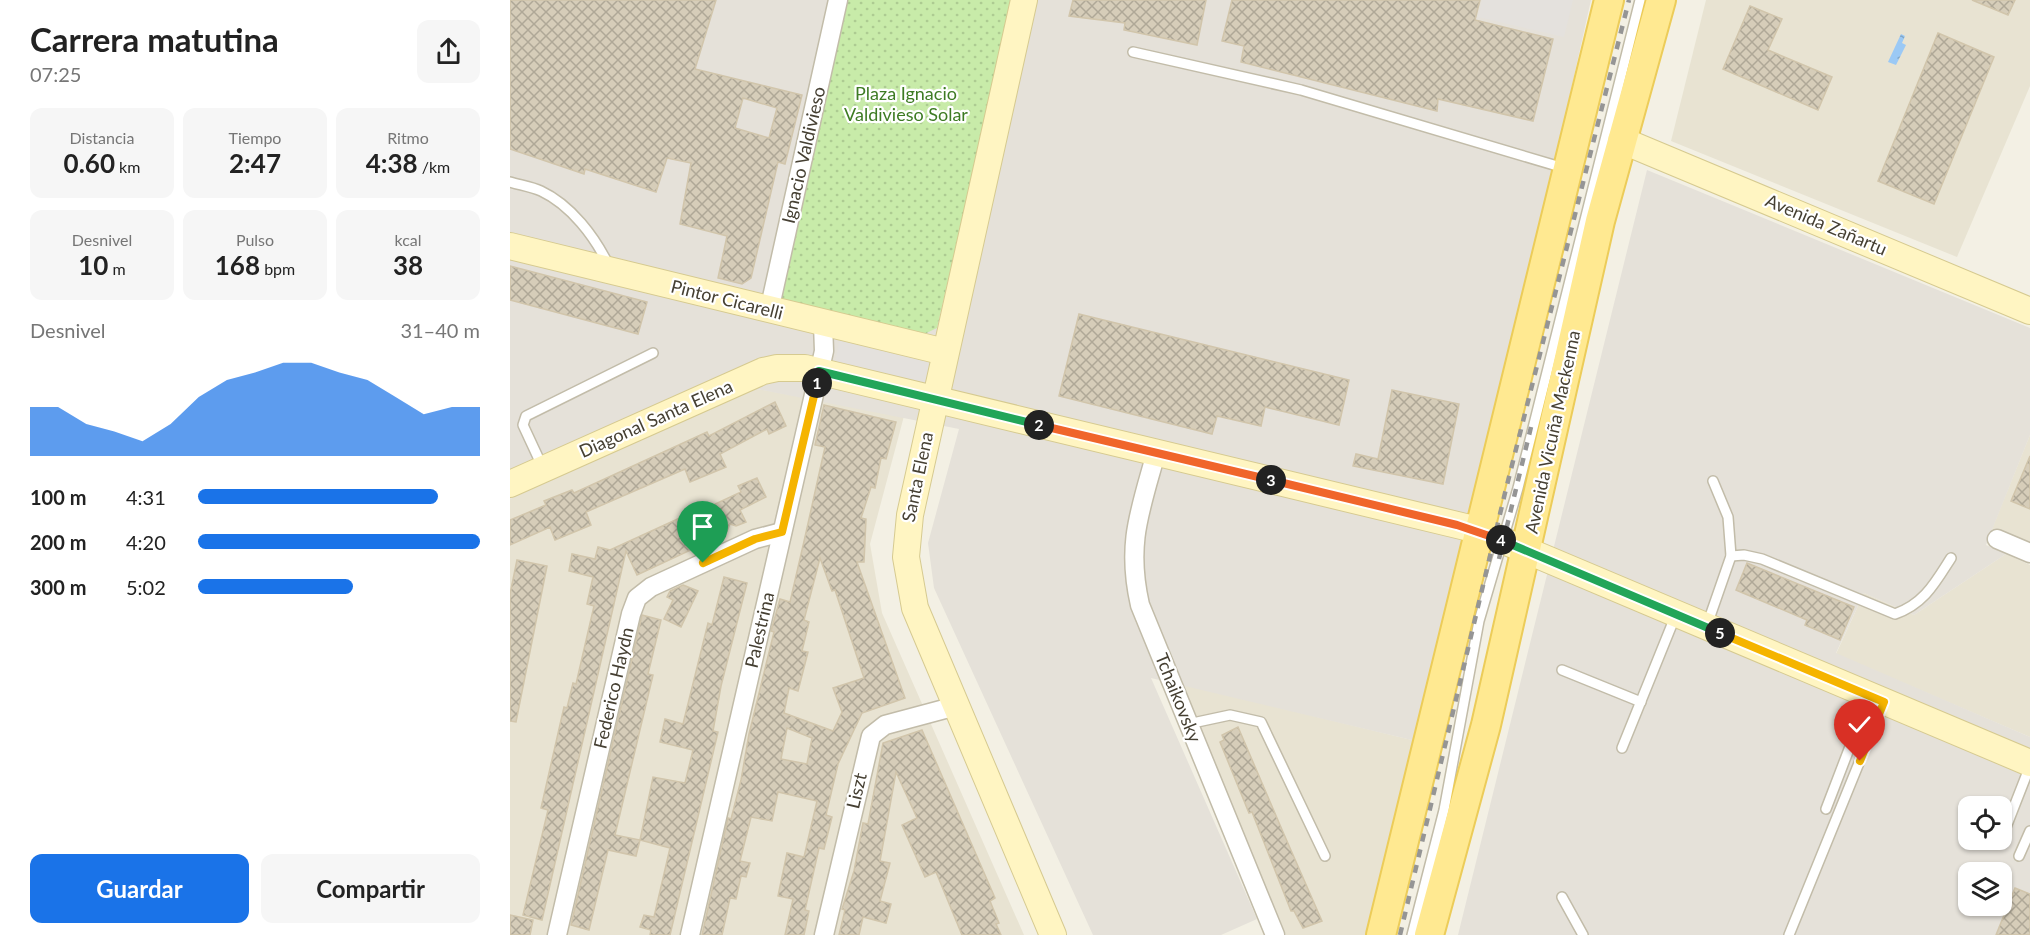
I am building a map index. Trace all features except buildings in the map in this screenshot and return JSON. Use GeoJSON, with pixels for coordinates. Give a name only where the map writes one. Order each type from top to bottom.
{"type":"FeatureCollection","features":[{"type":"Feature","properties":{"kind":"main road","name":"Santa Elena"},"geometry":{"type":"LineString","coordinates":[[1024,0],[907,529],[906,566],[915,608],[1053,935]]}},
{"type":"Feature","properties":{"kind":"main road","name":"Avenida Vicuña Mackenna"},"geometry":{"type":"LineString","coordinates":[[1381,935],[1497,539],[1568,170],[1609,0]]}},
{"type":"Feature","properties":{"kind":"main road","name":"Avenida Vicuña Mackenna"},"geometry":{"type":"LineString","coordinates":[[1429,935],[1478,757],[1497,539],[1561,387],[1621,140],[1661,0]]}},
{"type":"Feature","properties":{"kind":"main road","name":"Avenida Zañartu"},"geometry":{"type":"LineString","coordinates":[[1621,140],[2030,310]]}},
{"type":"Feature","properties":{"kind":"main road","name":"Pintor Cicarelli"},"geometry":{"type":"LineString","coordinates":[[510,246],[769,311],[945,352]]}},
{"type":"Feature","properties":{"kind":"main road","name":"Diagonal Santa Elena"},"geometry":{"type":"LineString","coordinates":[[510,484],[763,371],[777,368],[812,370],[1156,453],[1497,539],[2030,764]]}},
{"type":"Feature","properties":{"kind":"street","name":"Ignacio Valdivieso"},"geometry":{"type":"LineString","coordinates":[[769,311],[838,0]]}},
{"type":"Feature","properties":{"kind":"street","name":"Palestrina"},"geometry":{"type":"LineString","coordinates":[[690,935],[782,532],[812,370],[825,337],[823,324]]}},
{"type":"Feature","properties":{"kind":"street","name":"Tchaikovsky"},"geometry":{"type":"LineString","coordinates":[[1156,453],[1133,545],[1134,576],[1140,605],[1275,935]]}},
{"type":"Feature","properties":{"kind":"street","name":"Federico Haydn"},"geometry":{"type":"LineString","coordinates":[[557,935],[631,614],[637,598],[651,587],[745,544],[782,532]]}},
{"type":"Feature","properties":{"kind":"street"},"geometry":{"type":"LineString","coordinates":[[1997,538],[2030,553]]}},
{"type":"Feature","properties":{"kind":"street","name":"Liszt"},"geometry":{"type":"LineString","coordinates":[[824,935],[871,736],[885,725],[956,706]]}},
{"type":"Feature","properties":{"kind":"lane"},"geometry":{"type":"LineString","coordinates":[[1535,350],[1618,0]]}},
{"type":"Feature","properties":{"kind":"lane"},"geometry":{"type":"LineString","coordinates":[[1413,935],[1444,810],[1479,621],[1497,539],[1640,0]]}},
{"type":"Feature","properties":{"kind":"lane"},"geometry":{"type":"LineString","coordinates":[[1133,52],[1301,90],[1568,170]]}},
{"type":"Feature","properties":{"kind":"lane"},"geometry":{"type":"LineString","coordinates":[[510,182],[541,191],[569,210],[600,248],[611,271]]}},
{"type":"Feature","properties":{"kind":"lane"},"geometry":{"type":"LineString","coordinates":[[543,469],[523,425],[526,416],[653,353]]}},
{"type":"Feature","properties":{"kind":"lane"},"geometry":{"type":"LineString","coordinates":[[1706,627],[1731,556],[1728,517],[1713,481]]}},
{"type":"Feature","properties":{"kind":"lane"},"geometry":{"type":"LineString","coordinates":[[1731,556],[1743,555],[1762,560],[1895,614],[1912,608],[1928,595],[1951,558]]}},
{"type":"Feature","properties":{"kind":"lane"},"geometry":{"type":"LineString","coordinates":[[1458,676],[1482,571]]}},
{"type":"Feature","properties":{"kind":"lane"},"geometry":{"type":"LineString","coordinates":[[1622,748],[1676,615]]}},
{"type":"Feature","properties":{"kind":"lane"},"geometry":{"type":"LineString","coordinates":[[1562,670],[1641,702]]}},
{"type":"Feature","properties":{"kind":"lane"},"geometry":{"type":"LineString","coordinates":[[1826,809],[1877,699]]}},
{"type":"Feature","properties":{"kind":"lane"},"geometry":{"type":"LineString","coordinates":[[1789,935],[1877,699]]}},
{"type":"Feature","properties":{"kind":"lane"},"geometry":{"type":"LineString","coordinates":[[1188,724],[1230,715],[1262,722],[1325,856]]}},
{"type":"Feature","properties":{"kind":"lane"},"geometry":{"type":"LineString","coordinates":[[1425,801],[1443,723]]}},
{"type":"Feature","properties":{"kind":"lane"},"geometry":{"type":"LineString","coordinates":[[2012,811],[2030,764]]}},
{"type":"Feature","properties":{"kind":"lane"},"geometry":{"type":"LineString","coordinates":[[2019,856],[2030,831]]}},
{"type":"Feature","properties":{"kind":"lane"},"geometry":{"type":"LineString","coordinates":[[1562,897],[1583,935]]}},
{"type":"Feature","properties":{"kind":"lane"},"geometry":{"type":"LineString","coordinates":[[1392,935],[1398,913]]}},
{"type":"Feature","properties":{"kind":"shaded area"},"geometry":{"type":"Polygon","coordinates":[[[510,0],[1591,0],[1472,534],[1420,742],[1151,678],[1257,919],[1221,935],[1093,935],[934,588],[928,543],[959,429],[752,388],[510,499],[510,0]]]}},
{"type":"Feature","properties":{"kind":"shaded area"},"geometry":{"type":"Polygon","coordinates":[[[1482,0],[1573,0],[1564,37],[1478,17],[1482,0]]]}},
{"type":"Feature","properties":{"kind":"shaded area"},"geometry":{"type":"Polygon","coordinates":[[[1706,0],[2030,0],[2030,86],[1957,257],[1671,141],[1706,0]]]}},
{"type":"Feature","properties":{"kind":"shaded area"},"geometry":{"type":"Polygon","coordinates":[[[1647,170],[2030,328],[2030,435],[1986,545],[2006,554],[1914,615],[1864,593],[1836,653],[2030,737],[2030,935],[1458,935],[1647,170]]]}},
{"type":"Feature","properties":{"kind":"shaded area"},"geometry":{"type":"Polygon","coordinates":[[[840,337],[923,356],[931,370],[928,382],[917,387],[834,368],[840,337]]]}},
{"type":"Feature","properties":{"kind":"shaded area"},"geometry":{"type":"Polygon","coordinates":[[[752,388],[904,416],[870,544],[882,613],[1024,935],[510,935],[510,499],[752,388]]]}},
{"type":"Feature","properties":{"kind":"shaded area"},"geometry":{"type":"Polygon","coordinates":[[[2030,435],[2030,546],[1992,529],[2030,435]]]}},
{"type":"Feature","properties":{"kind":"shaded area"},"geometry":{"type":"Polygon","coordinates":[[[2006,554],[2030,565],[2030,737],[1836,654],[1864,593],[1914,615],[2006,554]]]}},
{"type":"Feature","properties":{"kind":"shaded area"},"geometry":{"type":"Polygon","coordinates":[[[1182,684],[1420,742],[1370,935],[1286,935],[1182,684]]]}},
{"type":"Feature","properties":{"kind":"green space","name":"Plaza Ignacio Valdivieso Solar"},"geometry":{"type":"Polygon","coordinates":[[[846,0],[1013,0],[937,328],[918,337],[780,304],[846,0]]]}},
{"type":"Feature","properties":{"kind":"water"},"geometry":{"type":"Polygon","coordinates":[[[1901,34],[1905,36],[1902,43],[1906,45],[1896,65],[1888,62],[1901,34]]]}},
{"type":"Feature","properties":{"kind":"railway"},"geometry":{"type":"LineString","coordinates":[[1400,935],[1505,493],[1629,0]]}},
{"type":"Feature","properties":{"kind":"railway"},"geometry":{"type":"LineString","coordinates":[[1499,559],[1531,427]]}},
{"type":"Feature","properties":{"kind":"route"},"geometry":{"type":"LineString","coordinates":[[703,563],[755,539],[782,532],[819,371],[1478,530],[1884,702],[1860,761]]}}]}
